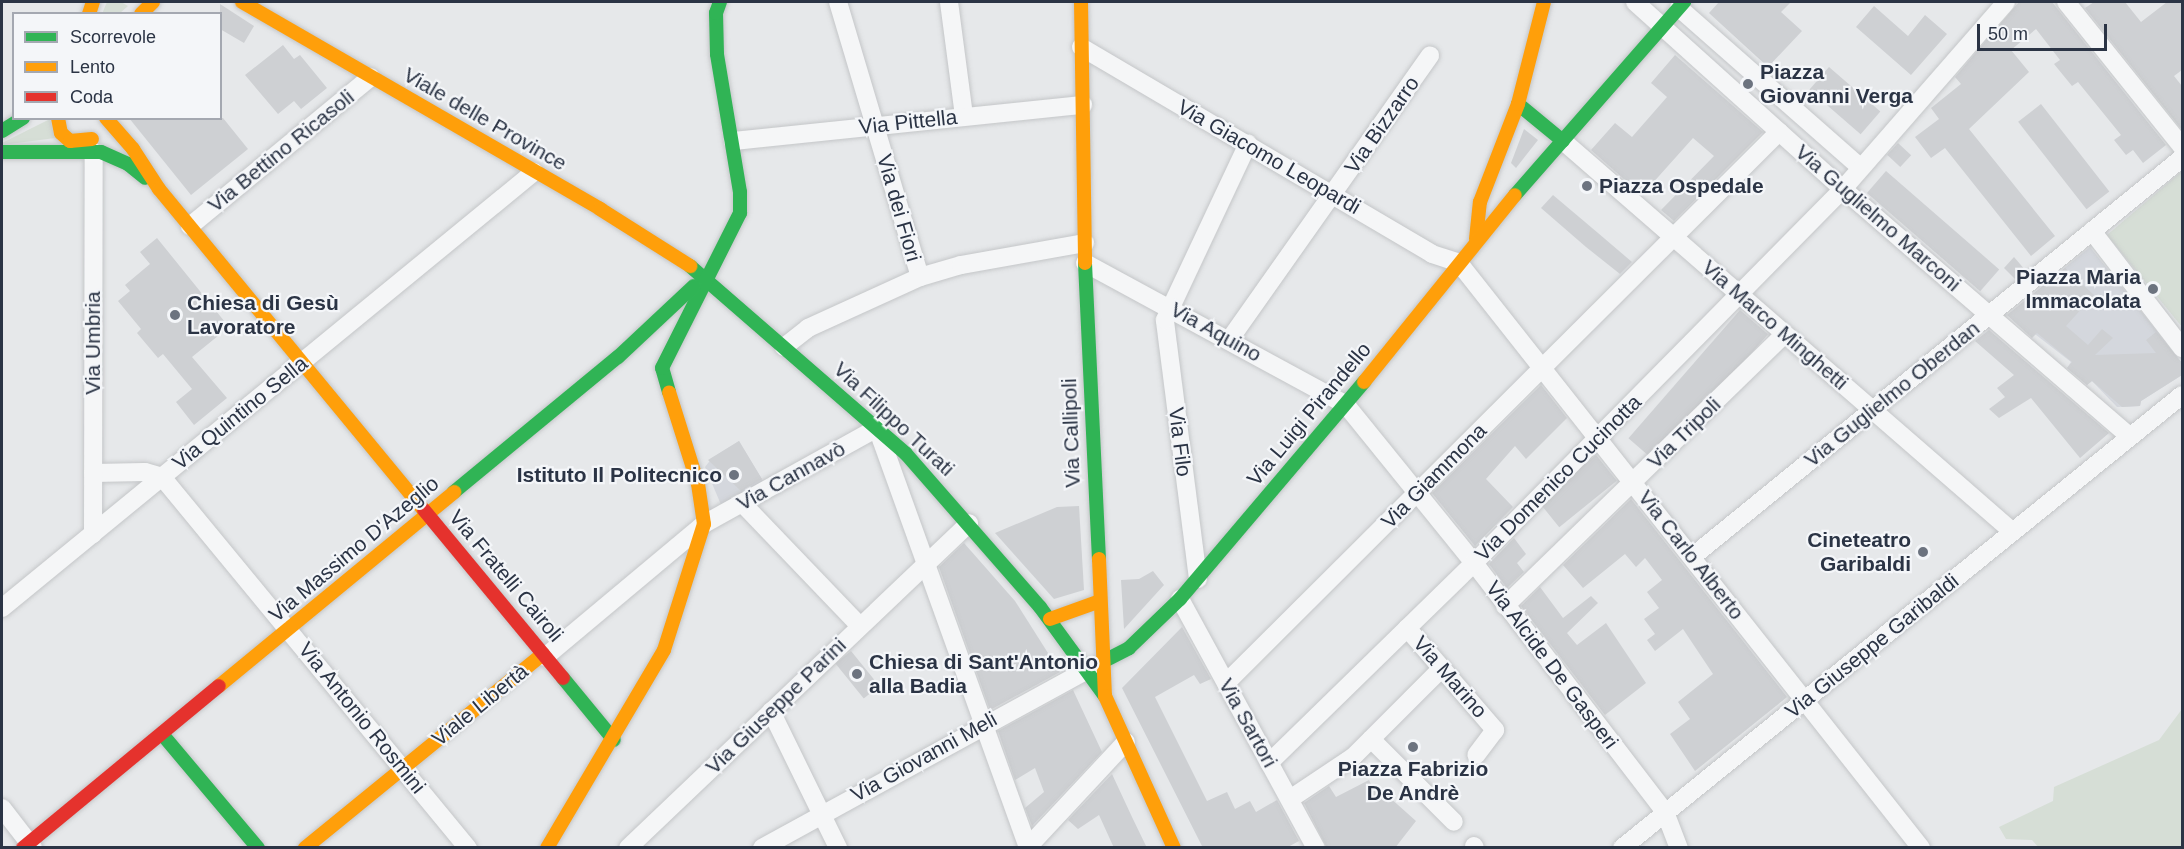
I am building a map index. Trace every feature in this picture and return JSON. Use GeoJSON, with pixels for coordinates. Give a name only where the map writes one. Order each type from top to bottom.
{"type":"FeatureCollection","features":[{"type":"Feature","properties":{"kind":"street","name":"Viale delle Province"},"geometry":{"type":"LineString","coordinates":[[242,2],[534,172],[705,275]]}},
{"type":"Feature","properties":{"kind":"street"},"geometry":{"type":"LineString","coordinates":[[662,368],[705,275],[740,213],[733,141],[717,54],[716,13],[720,2]]}},
{"type":"Feature","properties":{"kind":"street","name":"Via dei Fiori"},"geometry":{"type":"LineString","coordinates":[[838,2],[920,277]]}},
{"type":"Feature","properties":{"kind":"street"},"geometry":{"type":"LineString","coordinates":[[949,2],[964,116]]}},
{"type":"Feature","properties":{"kind":"street","name":"Via Callipoli"},"geometry":{"type":"LineString","coordinates":[[1081,2],[1085,263],[1100,601],[1096,665],[1105,696],[1174,848]]}},
{"type":"Feature","properties":{"kind":"street"},"geometry":{"type":"LineString","coordinates":[[1476,239],[1480,202],[1518,104],[1544,2]]}},
{"type":"Feature","properties":{"kind":"street"},"geometry":{"type":"LineString","coordinates":[[1635,2],[1662,27]]}},
{"type":"Feature","properties":{"kind":"street","name":"Via Domenico Cucinotta"},"geometry":{"type":"LineString","coordinates":[[1269,763],[1474,562],[1843,189],[2006,2]]}},
{"type":"Feature","properties":{"kind":"street"},"geometry":{"type":"LineString","coordinates":[[2066,2],[2181,149]]}},
{"type":"Feature","properties":{"kind":"street"},"geometry":{"type":"LineString","coordinates":[[1682,5],[1861,168]]}},
{"type":"Feature","properties":{"kind":"street","name":"Via Luigi Pirandello"},"geometry":{"type":"LineString","coordinates":[[1096,665],[1129,648],[1198,579],[1346,405],[1459,264],[1476,239],[1682,5]]}},
{"type":"Feature","properties":{"kind":"street","name":"Via Guglielmo Marconi"},"geometry":{"type":"LineString","coordinates":[[1662,27],[1843,189],[2113,422],[2126,441]]}},
{"type":"Feature","properties":{"kind":"street","name":"Via Giacomo Leopardi"},"geometry":{"type":"LineString","coordinates":[[1081,47],[1334,194],[1432,254],[1459,264]]}},
{"type":"Feature","properties":{"kind":"street","name":"Via Bizzarro"},"geometry":{"type":"LineString","coordinates":[[1230,339],[1430,56]]}},
{"type":"Feature","properties":{"kind":"street","name":"Via Bettino Ricasoli"},"geometry":{"type":"LineString","coordinates":[[190,226],[371,77]]}},
{"type":"Feature","properties":{"kind":"street"},"geometry":{"type":"LineString","coordinates":[[1518,104],[1566,137]]}},
{"type":"Feature","properties":{"kind":"street","name":"Via Pittella"},"geometry":{"type":"LineString","coordinates":[[733,141],[1083,105]]}},
{"type":"Feature","properties":{"kind":"street"},"geometry":{"type":"LineString","coordinates":[[2,131],[20,120]]}},
{"type":"Feature","properties":{"kind":"street"},"geometry":{"type":"LineString","coordinates":[[58,120],[61,133],[94,152],[128,164],[159,189]]}},
{"type":"Feature","properties":{"kind":"street"},"geometry":{"type":"LineString","coordinates":[[38,152],[95,137],[103,120]]}},
{"type":"Feature","properties":{"kind":"street"},"geometry":{"type":"LineString","coordinates":[[106,120],[133,149],[159,189]]}},
{"type":"Feature","properties":{"kind":"street"},"geometry":{"type":"LineString","coordinates":[[1673,237],[1779,132]]}},
{"type":"Feature","properties":{"kind":"street","name":"Via Marco Minghetti"},"geometry":{"type":"LineString","coordinates":[[1566,137],[1673,237],[2013,532]]}},
{"type":"Feature","properties":{"kind":"street","name":"Via Filo"},"geometry":{"type":"LineString","coordinates":[[1198,579],[1165,320],[1248,144]]}},
{"type":"Feature","properties":{"kind":"street","name":"Via Guglielmo Oberdan"},"geometry":{"type":"LineString","coordinates":[[1692,557],[2092,231],[2181,149]]}},
{"type":"Feature","properties":{"kind":"street"},"geometry":{"type":"LineString","coordinates":[[2,152],[94,152]]}},
{"type":"Feature","properties":{"kind":"street","name":"Via Umbria"},"geometry":{"type":"LineString","coordinates":[[93,534],[94,152]]}},
{"type":"Feature","properties":{"kind":"street","name":"Via Quintino Sella"},"geometry":{"type":"LineString","coordinates":[[2,608],[534,172]]}},
{"type":"Feature","properties":{"kind":"street","name":"Via Fratelli Cairoli"},"geometry":{"type":"LineString","coordinates":[[159,189],[614,740]]}},
{"type":"Feature","properties":{"kind":"street"},"geometry":{"type":"LineString","coordinates":[[2092,231],[2182,348]]}},
{"type":"Feature","properties":{"kind":"street","name":"Via Giammona"},"geometry":{"type":"LineString","coordinates":[[1226,683],[1673,237]]}},
{"type":"Feature","properties":{"kind":"street"},"geometry":{"type":"LineString","coordinates":[[784,347],[808,328],[920,277],[961,265],[1085,243]]}},
{"type":"Feature","properties":{"kind":"street","name":"Via Aquino"},"geometry":{"type":"LineString","coordinates":[[1085,263],[1230,339],[1346,405]]}},
{"type":"Feature","properties":{"kind":"street","name":"Via Carlo Alberto"},"geometry":{"type":"LineString","coordinates":[[1459,264],[1634,482],[1921,848]]}},
{"type":"Feature","properties":{"kind":"street","name":"Via Filippo Turati"},"geometry":{"type":"LineString","coordinates":[[705,275],[877,428],[969,523],[1050,620],[1096,665]]}},
{"type":"Feature","properties":{"kind":"street","name":"Via Massimo D'Azeglio"},"geometry":{"type":"LineString","coordinates":[[28,846],[618,357],[705,275]]}},
{"type":"Feature","properties":{"kind":"street","name":"Via Tripoli"},"geometry":{"type":"LineString","coordinates":[[1505,606],[1785,334]]}},
{"type":"Feature","properties":{"kind":"street"},"geometry":{"type":"LineString","coordinates":[[547,848],[614,740],[664,650],[704,524],[698,484],[662,368],[651,348],[643,346],[618,357]]}},
{"type":"Feature","properties":{"kind":"street","name":"Via Giuseppe Garibaldi"},"geometry":{"type":"LineString","coordinates":[[1622,848],[2182,395]]}},
{"type":"Feature","properties":{"kind":"street","name":"Via Alcide De Gasperi"},"geometry":{"type":"LineString","coordinates":[[1346,405],[1474,562],[1505,606],[1665,812],[1679,848]]}},
{"type":"Feature","properties":{"kind":"street"},"geometry":{"type":"LineString","coordinates":[[877,428],[1027,847],[1126,742]]}},
{"type":"Feature","properties":{"kind":"street","name":"Via Cannavò"},"geometry":{"type":"LineString","coordinates":[[704,524],[877,428]]}},
{"type":"Feature","properties":{"kind":"street"},"geometry":{"type":"LineString","coordinates":[[93,473],[146,471],[162,477]]}},
{"type":"Feature","properties":{"kind":"street","name":"Via Antonio Rosmini"},"geometry":{"type":"LineString","coordinates":[[162,477],[468,848]]}},
{"type":"Feature","properties":{"kind":"street"},"geometry":{"type":"LineString","coordinates":[[742,503],[859,625]]}},
{"type":"Feature","properties":{"kind":"street","name":"Via Giuseppe Parini"},"geometry":{"type":"LineString","coordinates":[[628,848],[924,563],[969,523]]}},
{"type":"Feature","properties":{"kind":"street","name":"Viale Libertà"},"geometry":{"type":"LineString","coordinates":[[305,848],[665,559],[704,524]]}},
{"type":"Feature","properties":{"kind":"street"},"geometry":{"type":"LineString","coordinates":[[665,559],[686,585]]}},
{"type":"Feature","properties":{"kind":"street","name":"Via Sartori"},"geometry":{"type":"LineString","coordinates":[[1180,599],[1316,848]]}},
{"type":"Feature","properties":{"kind":"street"},"geometry":{"type":"LineString","coordinates":[[1050,620],[1100,601]]}},
{"type":"Feature","properties":{"kind":"street","name":"Via Marino"},"geometry":{"type":"LineString","coordinates":[[1407,628],[1495,730],[1476,755]]}},
{"type":"Feature","properties":{"kind":"street","name":"Via Giovanni Meli"},"geometry":{"type":"LineString","coordinates":[[762,848],[982,724],[1096,665]]}},
{"type":"Feature","properties":{"kind":"street"},"geometry":{"type":"LineString","coordinates":[[1290,799],[1353,758],[1442,668]]}},
{"type":"Feature","properties":{"kind":"street"},"geometry":{"type":"LineString","coordinates":[[771,711],[838,848]]}},
{"type":"Feature","properties":{"kind":"street"},"geometry":{"type":"LineString","coordinates":[[162,734],[258,848]]}},
{"type":"Feature","properties":{"kind":"street"},"geometry":{"type":"LineString","coordinates":[[1371,739],[1454,822]]}},
{"type":"Feature","properties":{"kind":"street"},"geometry":{"type":"LineString","coordinates":[[2,808],[28,846]]}},
{"type":"Feature","properties":{"kind":"shaded area"},"geometry":{"type":"Polygon","coordinates":[[[107,2],[121,2],[128,6],[121,12],[103,12],[107,2]]]}},
{"type":"Feature","properties":{"kind":"shaded area"},"geometry":{"type":"Polygon","coordinates":[[[50,120],[55,138],[2,145],[50,120]]]}},
{"type":"Feature","properties":{"kind":"shaded area"},"geometry":{"type":"Polygon","coordinates":[[[2182,171],[2182,327],[2107,235],[2182,171]]]}},
{"type":"Feature","properties":{"kind":"shaded area"},"geometry":{"type":"Polygon","coordinates":[[[2090,247],[2182,363],[2182,375],[2141,401],[2140,406],[2117,407],[2092,381],[2087,385],[2067,368],[2071,362],[2009,314],[2090,247]]]}},
{"type":"Feature","properties":{"kind":"shaded area","name":"Istituto Il Politecnico"},"geometry":{"type":"Polygon","coordinates":[[[739,441],[764,483],[722,507],[705,467],[712,458],[739,441]]]}},
{"type":"Feature","properties":{"kind":"shaded area"},"geometry":{"type":"Polygon","coordinates":[[[2182,709],[2182,847],[2039,848],[2032,840],[2006,839],[1999,827],[2053,801],[2054,787],[2159,740],[2182,709]]]}},
{"type":"Feature","properties":{"kind":"building"},"geometry":{"type":"Polygon","coordinates":[[[1719,2],[1791,2],[1781,12],[1802,31],[1768,67],[1709,13],[1719,2]]]}},
{"type":"Feature","properties":{"kind":"building"},"geometry":{"type":"Polygon","coordinates":[[[2019,2],[2052,2],[2166,145],[2143,163],[2133,150],[2126,155],[2114,140],[2121,135],[2078,82],[2072,86],[2054,64],[2060,60],[2036,29],[2011,50],[2029,72],[1969,129],[2055,236],[2031,256],[1945,148],[1931,158],[1915,137],[1939,119],[1931,108],[1961,84],[1955,77],[2019,2]]]}},
{"type":"Feature","properties":{"kind":"building"},"geometry":{"type":"Polygon","coordinates":[[[2094,2],[2125,2],[2141,22],[2167,2],[2182,2],[2182,70],[2174,76],[2182,86],[2182,130],[2085,8],[2094,2]]]}},
{"type":"Feature","properties":{"kind":"building"},"geometry":{"type":"Polygon","coordinates":[[[220,4],[254,26],[244,43],[222,30],[222,12],[220,12],[220,4]]]}},
{"type":"Feature","properties":{"kind":"building"},"geometry":{"type":"Polygon","coordinates":[[[1874,6],[1908,36],[1925,15],[1947,34],[1911,75],[1856,27],[1874,6]]]}},
{"type":"Feature","properties":{"kind":"building"},"geometry":{"type":"Polygon","coordinates":[[[283,45],[294,59],[300,55],[327,88],[301,109],[294,101],[278,114],[245,75],[283,45]]]}},
{"type":"Feature","properties":{"kind":"building"},"geometry":{"type":"Polygon","coordinates":[[[1675,55],[1763,132],[1674,221],[1661,210],[1714,156],[1693,138],[1642,195],[1591,150],[1615,123],[1632,137],[1667,97],[1651,83],[1675,55]]]}},
{"type":"Feature","properties":{"kind":"building"},"geometry":{"type":"Polygon","coordinates":[[[1829,67],[1880,112],[1861,134],[1809,90],[1829,67]]]}},
{"type":"Feature","properties":{"kind":"building"},"geometry":{"type":"Polygon","coordinates":[[[2041,104],[2109,191],[2086,209],[2018,122],[2041,104]]]}},
{"type":"Feature","properties":{"kind":"building"},"geometry":{"type":"Polygon","coordinates":[[[223,118],[248,149],[191,195],[131,120],[222,120],[223,118]]]}},
{"type":"Feature","properties":{"kind":"building"},"geometry":{"type":"Polygon","coordinates":[[[1524,129],[1538,140],[1516,168],[1511,163],[1524,129]]]}},
{"type":"Feature","properties":{"kind":"building"},"geometry":{"type":"Polygon","coordinates":[[[1898,143],[1911,155],[1900,167],[1887,155],[1898,143]]]}},
{"type":"Feature","properties":{"kind":"building"},"geometry":{"type":"Polygon","coordinates":[[[1886,171],[1999,269],[1980,291],[1867,193],[1886,171]]]}},
{"type":"Feature","properties":{"kind":"building"},"geometry":{"type":"Polygon","coordinates":[[[1553,195],[1632,262],[1620,274],[1541,208],[1553,195]]]}},
{"type":"Feature","properties":{"kind":"building","name":"Chiesa di Gesù Lavoratore"},"geometry":{"type":"Polygon","coordinates":[[[157,238],[229,327],[192,357],[227,398],[194,425],[176,402],[192,389],[163,354],[158,358],[137,333],[141,329],[118,301],[130,291],[125,285],[150,264],[140,252],[157,238]]]}},
{"type":"Feature","properties":{"kind":"building"},"geometry":{"type":"Polygon","coordinates":[[[2014,257],[2026,271],[2015,279],[2004,268],[2014,257]]]}},
{"type":"Feature","properties":{"kind":"building"},"geometry":{"type":"Polygon","coordinates":[[[2065,268],[2094,295],[2066,326],[2088,345],[2102,329],[2113,338],[2095,355],[2156,353],[2146,340],[2156,332],[2182,363],[2182,375],[2141,401],[2140,406],[2122,407],[2092,381],[2087,385],[2067,368],[2072,362],[2037,333],[2032,338],[2007,315],[2065,268]]]}},
{"type":"Feature","properties":{"kind":"building"},"geometry":{"type":"Polygon","coordinates":[[[1740,310],[1768,334],[1656,463],[1628,438],[1740,310]]]}},
{"type":"Feature","properties":{"kind":"building"},"geometry":{"type":"Polygon","coordinates":[[[1989,330],[2109,433],[2080,458],[2031,398],[1999,418],[1989,409],[2005,397],[1997,388],[2014,375],[1975,341],[1989,330]]]}},
{"type":"Feature","properties":{"kind":"building"},"geometry":{"type":"Polygon","coordinates":[[[1541,385],[1567,418],[1526,459],[1515,446],[1486,479],[1513,507],[1475,546],[1432,493],[1541,385]]]}},
{"type":"Feature","properties":{"kind":"building","name":"Istituto Il Politecnico"},"geometry":{"type":"Polygon","coordinates":[[[739,441],[762,479],[741,491],[708,460],[739,441]]]}},
{"type":"Feature","properties":{"kind":"building"},"geometry":{"type":"Polygon","coordinates":[[[1596,455],[1617,481],[1559,527],[1538,502],[1596,455]]]}},
{"type":"Feature","properties":{"kind":"building"},"geometry":{"type":"Polygon","coordinates":[[[1631,499],[1787,697],[1695,771],[1670,734],[1690,719],[1678,702],[1713,674],[1683,629],[1655,651],[1647,640],[1655,634],[1644,619],[1659,608],[1647,592],[1662,580],[1645,558],[1636,567],[1625,554],[1583,588],[1563,565],[1631,499]]]}},
{"type":"Feature","properties":{"kind":"building"},"geometry":{"type":"Polygon","coordinates":[[[1079,506],[1084,590],[1054,599],[995,533],[1057,507],[1079,506]]]}},
{"type":"Feature","properties":{"kind":"building"},"geometry":{"type":"Polygon","coordinates":[[[1514,538],[1526,554],[1517,563],[1524,572],[1507,588],[1489,564],[1514,538]]]}},
{"type":"Feature","properties":{"kind":"building"},"geometry":{"type":"Polygon","coordinates":[[[964,543],[1015,601],[1060,672],[990,710],[939,567],[964,543]]]}},
{"type":"Feature","properties":{"kind":"building"},"geometry":{"type":"Polygon","coordinates":[[[1153,571],[1164,585],[1124,629],[1121,580],[1139,579],[1153,571]]]}},
{"type":"Feature","properties":{"kind":"building"},"geometry":{"type":"Polygon","coordinates":[[[1540,587],[1563,618],[1591,596],[1598,603],[1567,633],[1577,645],[1606,623],[1646,683],[1605,715],[1521,606],[1540,587]]]}},
{"type":"Feature","properties":{"kind":"building"},"geometry":{"type":"Polygon","coordinates":[[[1182,627],[1211,679],[1200,684],[1194,675],[1155,697],[1207,801],[1227,792],[1235,809],[1250,801],[1256,812],[1277,800],[1299,841],[1286,848],[1203,848],[1122,688],[1182,627]]]}},
{"type":"Feature","properties":{"kind":"building","name":"Chiesa di Sant'Antonio alla Badia"},"geometry":{"type":"Polygon","coordinates":[[[851,651],[879,686],[864,699],[835,664],[851,651]]]}},
{"type":"Feature","properties":{"kind":"building"},"geometry":{"type":"Polygon","coordinates":[[[1073,690],[1102,752],[1032,826],[1025,808],[1044,792],[1035,768],[1015,780],[998,731],[1073,690]]]}},
{"type":"Feature","properties":{"kind":"building"},"geometry":{"type":"Polygon","coordinates":[[[1112,774],[1147,848],[1114,848],[1099,815],[1078,829],[1068,820],[1112,774]]]}},
{"type":"Feature","properties":{"kind":"building"},"geometry":{"type":"Polygon","coordinates":[[[1369,780],[1374,790],[1379,788],[1416,821],[1395,848],[1327,848],[1304,803],[1329,786],[1336,797],[1369,780]]]}},
{"type":"Feature","properties":{"kind":"traffic: fast"},"geometry":{"type":"LineString","coordinates":[[669,392],[662,368],[740,213],[740,192],[717,54],[716,13],[720,2]]}},
{"type":"Feature","properties":{"kind":"traffic: fast"},"geometry":{"type":"LineString","coordinates":[[1515,195],[1684,2]]}},
{"type":"Feature","properties":{"kind":"traffic: fast"},"geometry":{"type":"LineString","coordinates":[[1518,104],[1563,141]]}},
{"type":"Feature","properties":{"kind":"traffic: fast"},"geometry":{"type":"LineString","coordinates":[[2,131],[20,120]]}},
{"type":"Feature","properties":{"kind":"traffic: fast"},"geometry":{"type":"LineString","coordinates":[[2,152],[101,152],[128,164],[145,178]]}},
{"type":"Feature","properties":{"kind":"traffic: fast"},"geometry":{"type":"LineString","coordinates":[[1085,263],[1099,559]]}},
{"type":"Feature","properties":{"kind":"traffic: fast"},"geometry":{"type":"LineString","coordinates":[[690,266],[906,454],[1040,607],[1105,696]]}},
{"type":"Feature","properties":{"kind":"traffic: fast"},"geometry":{"type":"LineString","coordinates":[[454,492],[618,357],[694,286]]}},
{"type":"Feature","properties":{"kind":"traffic: fast"},"geometry":{"type":"LineString","coordinates":[[1104,661],[1129,648],[1180,599],[1364,382]]}},
{"type":"Feature","properties":{"kind":"traffic: fast"},"geometry":{"type":"LineString","coordinates":[[563,678],[614,740]]}},
{"type":"Feature","properties":{"kind":"traffic: fast"},"geometry":{"type":"LineString","coordinates":[[162,734],[258,848]]}},
{"type":"Feature","properties":{"kind":"traffic: slow"},"geometry":{"type":"LineString","coordinates":[[90,12],[93,2]]}},
{"type":"Feature","properties":{"kind":"traffic: slow"},"geometry":{"type":"LineString","coordinates":[[143,12],[153,2]]}},
{"type":"Feature","properties":{"kind":"traffic: slow"},"geometry":{"type":"LineString","coordinates":[[242,2],[600,209],[690,266]]}},
{"type":"Feature","properties":{"kind":"traffic: slow"},"geometry":{"type":"LineString","coordinates":[[1081,2],[1085,263]]}},
{"type":"Feature","properties":{"kind":"traffic: slow"},"geometry":{"type":"LineString","coordinates":[[1476,239],[1480,202],[1518,104],[1544,2]]}},
{"type":"Feature","properties":{"kind":"traffic: slow"},"geometry":{"type":"LineString","coordinates":[[58,120],[61,133],[70,141],[92,139]]}},
{"type":"Feature","properties":{"kind":"traffic: slow"},"geometry":{"type":"LineString","coordinates":[[108,120],[133,149],[159,189],[424,510]]}},
{"type":"Feature","properties":{"kind":"traffic: slow"},"geometry":{"type":"LineString","coordinates":[[1364,382],[1515,195]]}},
{"type":"Feature","properties":{"kind":"traffic: slow"},"geometry":{"type":"LineString","coordinates":[[547,848],[664,650],[704,524],[698,484],[669,392]]}},
{"type":"Feature","properties":{"kind":"traffic: slow"},"geometry":{"type":"LineString","coordinates":[[219,686],[454,492]]}},
{"type":"Feature","properties":{"kind":"traffic: slow"},"geometry":{"type":"LineString","coordinates":[[1099,559],[1105,696],[1174,848]]}},
{"type":"Feature","properties":{"kind":"traffic: slow"},"geometry":{"type":"LineString","coordinates":[[1050,619],[1100,601]]}},
{"type":"Feature","properties":{"kind":"traffic: slow"},"geometry":{"type":"LineString","coordinates":[[305,848],[543,654]]}},
{"type":"Feature","properties":{"kind":"traffic: jam"},"geometry":{"type":"LineString","coordinates":[[424,510],[563,678]]}},
{"type":"Feature","properties":{"kind":"traffic: jam"},"geometry":{"type":"LineString","coordinates":[[23,848],[219,686]]}},
{"type":"Feature","properties":{"kind":"place","name":"Piazza Giovanni Verga"},"geometry":{"type":"Point","coordinates":[1748,84]}},
{"type":"Feature","properties":{"kind":"place","name":"Piazza Ospedale"},"geometry":{"type":"Point","coordinates":[1587,186]}},
{"type":"Feature","properties":{"kind":"place","name":"Piazza Maria Immacolata"},"geometry":{"type":"Point","coordinates":[2153,289]}},
{"type":"Feature","properties":{"kind":"place","name":"Chiesa di Gesù Lavoratore"},"geometry":{"type":"Point","coordinates":[175,315]}},
{"type":"Feature","properties":{"kind":"place","name":"Istituto Il Politecnico"},"geometry":{"type":"Point","coordinates":[734,475]}},
{"type":"Feature","properties":{"kind":"place","name":"Cineteatro Garibaldi"},"geometry":{"type":"Point","coordinates":[1923,552]}},
{"type":"Feature","properties":{"kind":"place","name":"Chiesa di Sant'Antonio alla Badia"},"geometry":{"type":"Point","coordinates":[857,674]}},
{"type":"Feature","properties":{"kind":"place","name":"Piazza Fabrizio De Andrè"},"geometry":{"type":"Point","coordinates":[1413,747]}}]}
